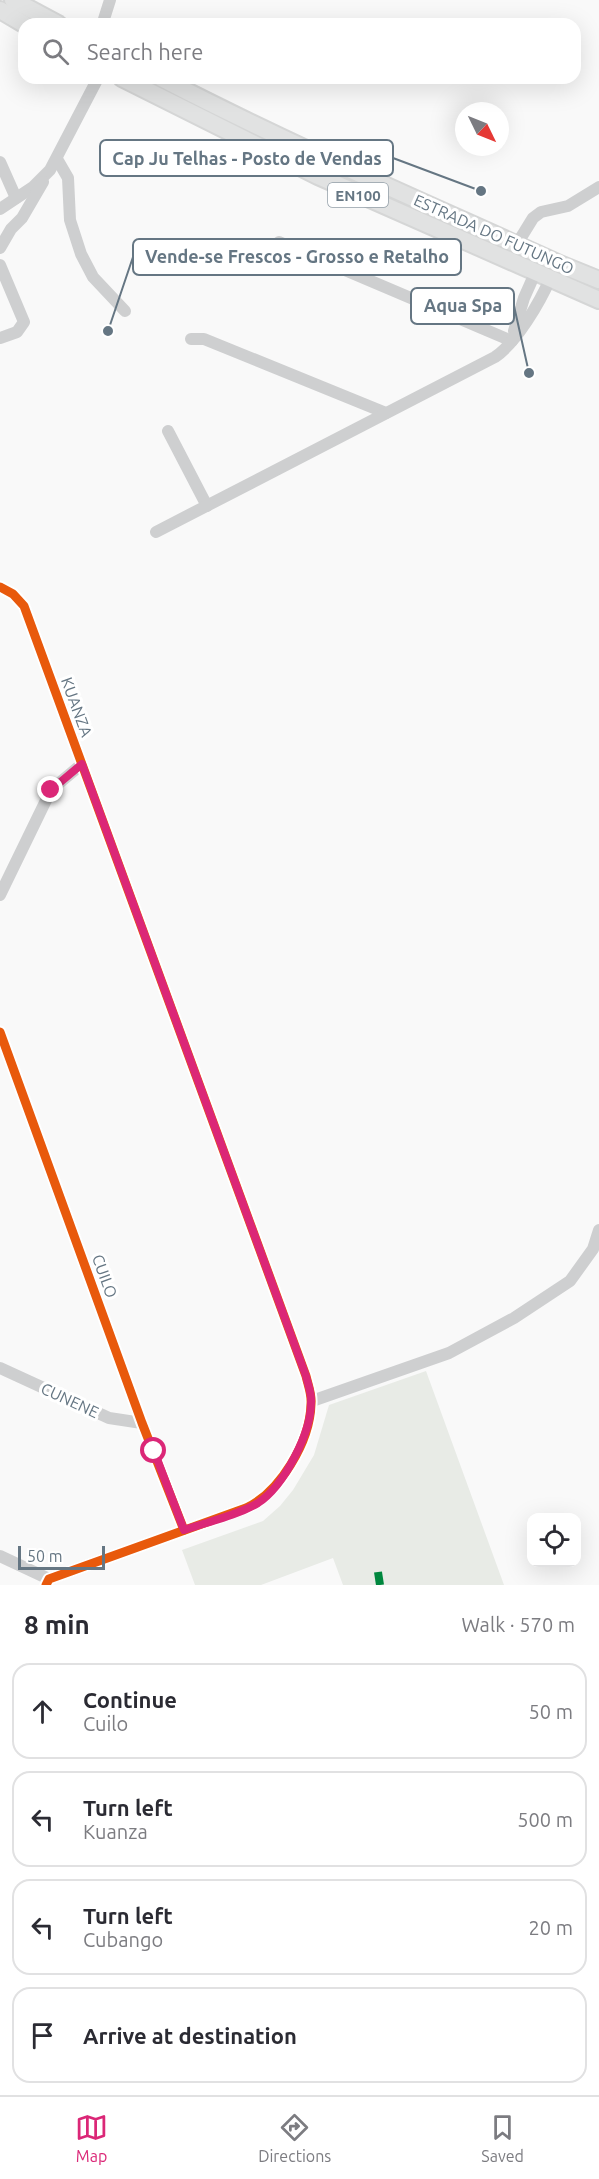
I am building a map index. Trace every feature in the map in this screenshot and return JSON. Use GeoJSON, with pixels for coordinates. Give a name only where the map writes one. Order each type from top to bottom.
{"type":"FeatureCollection","features":[{"type":"Feature","properties":{"kind":"highway"},"geometry":{"type":"LineString","coordinates":[[13,11],[37,18]]}},
{"type":"Feature","properties":{"kind":"highway","name":"ESTRADA DO FUTUNGO"},"geometry":{"type":"LineString","coordinates":[[134,84],[318,176],[599,300]]}},
{"type":"Feature","properties":{"kind":"highway","name":"ESTRADA DO FUTUNGO"},"geometry":{"type":"LineString","coordinates":[[173,84],[227,112],[599,280]]}},
{"type":"Feature","properties":{"kind":"street"},"geometry":{"type":"LineString","coordinates":[[105,18],[110,0]]}},
{"type":"Feature","properties":{"kind":"street"},"geometry":{"type":"LineString","coordinates":[[0,248],[11,229],[22,218],[57,159],[95,84]]}},
{"type":"Feature","properties":{"kind":"street"},"geometry":{"type":"LineString","coordinates":[[57,159],[68,178],[70,220],[81,254],[93,277],[125,311]]}},
{"type":"Feature","properties":{"kind":"street"},"geometry":{"type":"LineString","coordinates":[[0,162],[16,198]]}},
{"type":"Feature","properties":{"kind":"street"},"geometry":{"type":"LineString","coordinates":[[0,209],[33,187],[50,170]]}},
{"type":"Feature","properties":{"kind":"street"},"geometry":{"type":"LineString","coordinates":[[517,244],[533,218],[541,213],[568,206],[599,187]]}},
{"type":"Feature","properties":{"kind":"street"},"geometry":{"type":"LineString","coordinates":[[279,242],[512,341]]}},
{"type":"Feature","properties":{"kind":"street"},"geometry":{"type":"LineString","coordinates":[[0,265],[24,322],[17,332],[0,338]]}},
{"type":"Feature","properties":{"kind":"street"},"geometry":{"type":"LineString","coordinates":[[156,532],[495,357],[512,341],[524,298],[543,274]]}},
{"type":"Feature","properties":{"kind":"street"},"geometry":{"type":"LineString","coordinates":[[190,339],[204,339],[386,413]]}},
{"type":"Feature","properties":{"kind":"street"},"geometry":{"type":"LineString","coordinates":[[168,431],[207,506]]}},
{"type":"Feature","properties":{"kind":"street","name":"KUANZA"},"geometry":{"type":"LineString","coordinates":[[0,587],[13,594],[24,606],[306,1376],[312,1401],[310,1417],[297,1451],[282,1478],[259,1502],[48,1582]]}},
{"type":"Feature","properties":{"kind":"street"},"geometry":{"type":"LineString","coordinates":[[0,895],[51,790],[82,764]]}},
{"type":"Feature","properties":{"kind":"street","name":"CUILO"},"geometry":{"type":"LineString","coordinates":[[0,1032],[142,1423],[184,1530]]}},
{"type":"Feature","properties":{"kind":"street"},"geometry":{"type":"LineString","coordinates":[[312,1401],[449,1353],[514,1318],[570,1281],[593,1249],[599,1230]]}},
{"type":"Feature","properties":{"kind":"street","name":"CUNENE"},"geometry":{"type":"LineString","coordinates":[[0,1368],[109,1418],[142,1423]]}},
{"type":"Feature","properties":{"kind":"street"},"geometry":{"type":"LineString","coordinates":[[0,1556],[48,1582]]}},
{"type":"Feature","properties":{"kind":"shaded area"},"geometry":{"type":"Polygon","coordinates":[[[426,1371],[504,1585],[343,1585],[333,1558],[261,1585],[195,1585],[182,1550],[263,1521],[280,1506],[293,1490],[314,1455],[329,1405],[426,1371]]]}},
{"type":"Feature","properties":{"kind":"marked path"},"geometry":{"type":"LineString","coordinates":[[378,1572],[380,1585]]}},
{"type":"Feature","properties":{"kind":"cycle path"},"geometry":{"type":"LineString","coordinates":[[0,587],[13,594],[24,606],[306,1376],[311,1400],[309,1419],[299,1449],[281,1478],[259,1500],[246,1508],[49,1579],[46,1585]]}},
{"type":"Feature","properties":{"kind":"cycle path"},"geometry":{"type":"LineString","coordinates":[[0,1032],[142,1423],[184,1530]]}},
{"type":"Feature","properties":{"kind":"place","name":"Cap Ju Telhas - Posto de Vendas"},"geometry":{"type":"Point","coordinates":[481,191]}},
{"type":"Feature","properties":{"kind":"place","name":"Vende-se Frescos - Grosso e Retalho"},"geometry":{"type":"Point","coordinates":[108,331]}},
{"type":"Feature","properties":{"kind":"place","name":"Aqua Spa"},"geometry":{"type":"Point","coordinates":[529,373]}},
{"type":"Feature","properties":{"kind":"route"},"geometry":{"type":"LineString","coordinates":[[51,790],[82,764],[306,1376],[312,1401],[310,1417],[293,1460],[270,1492],[259,1502],[246,1508],[184,1530],[154,1451]]}}]}
